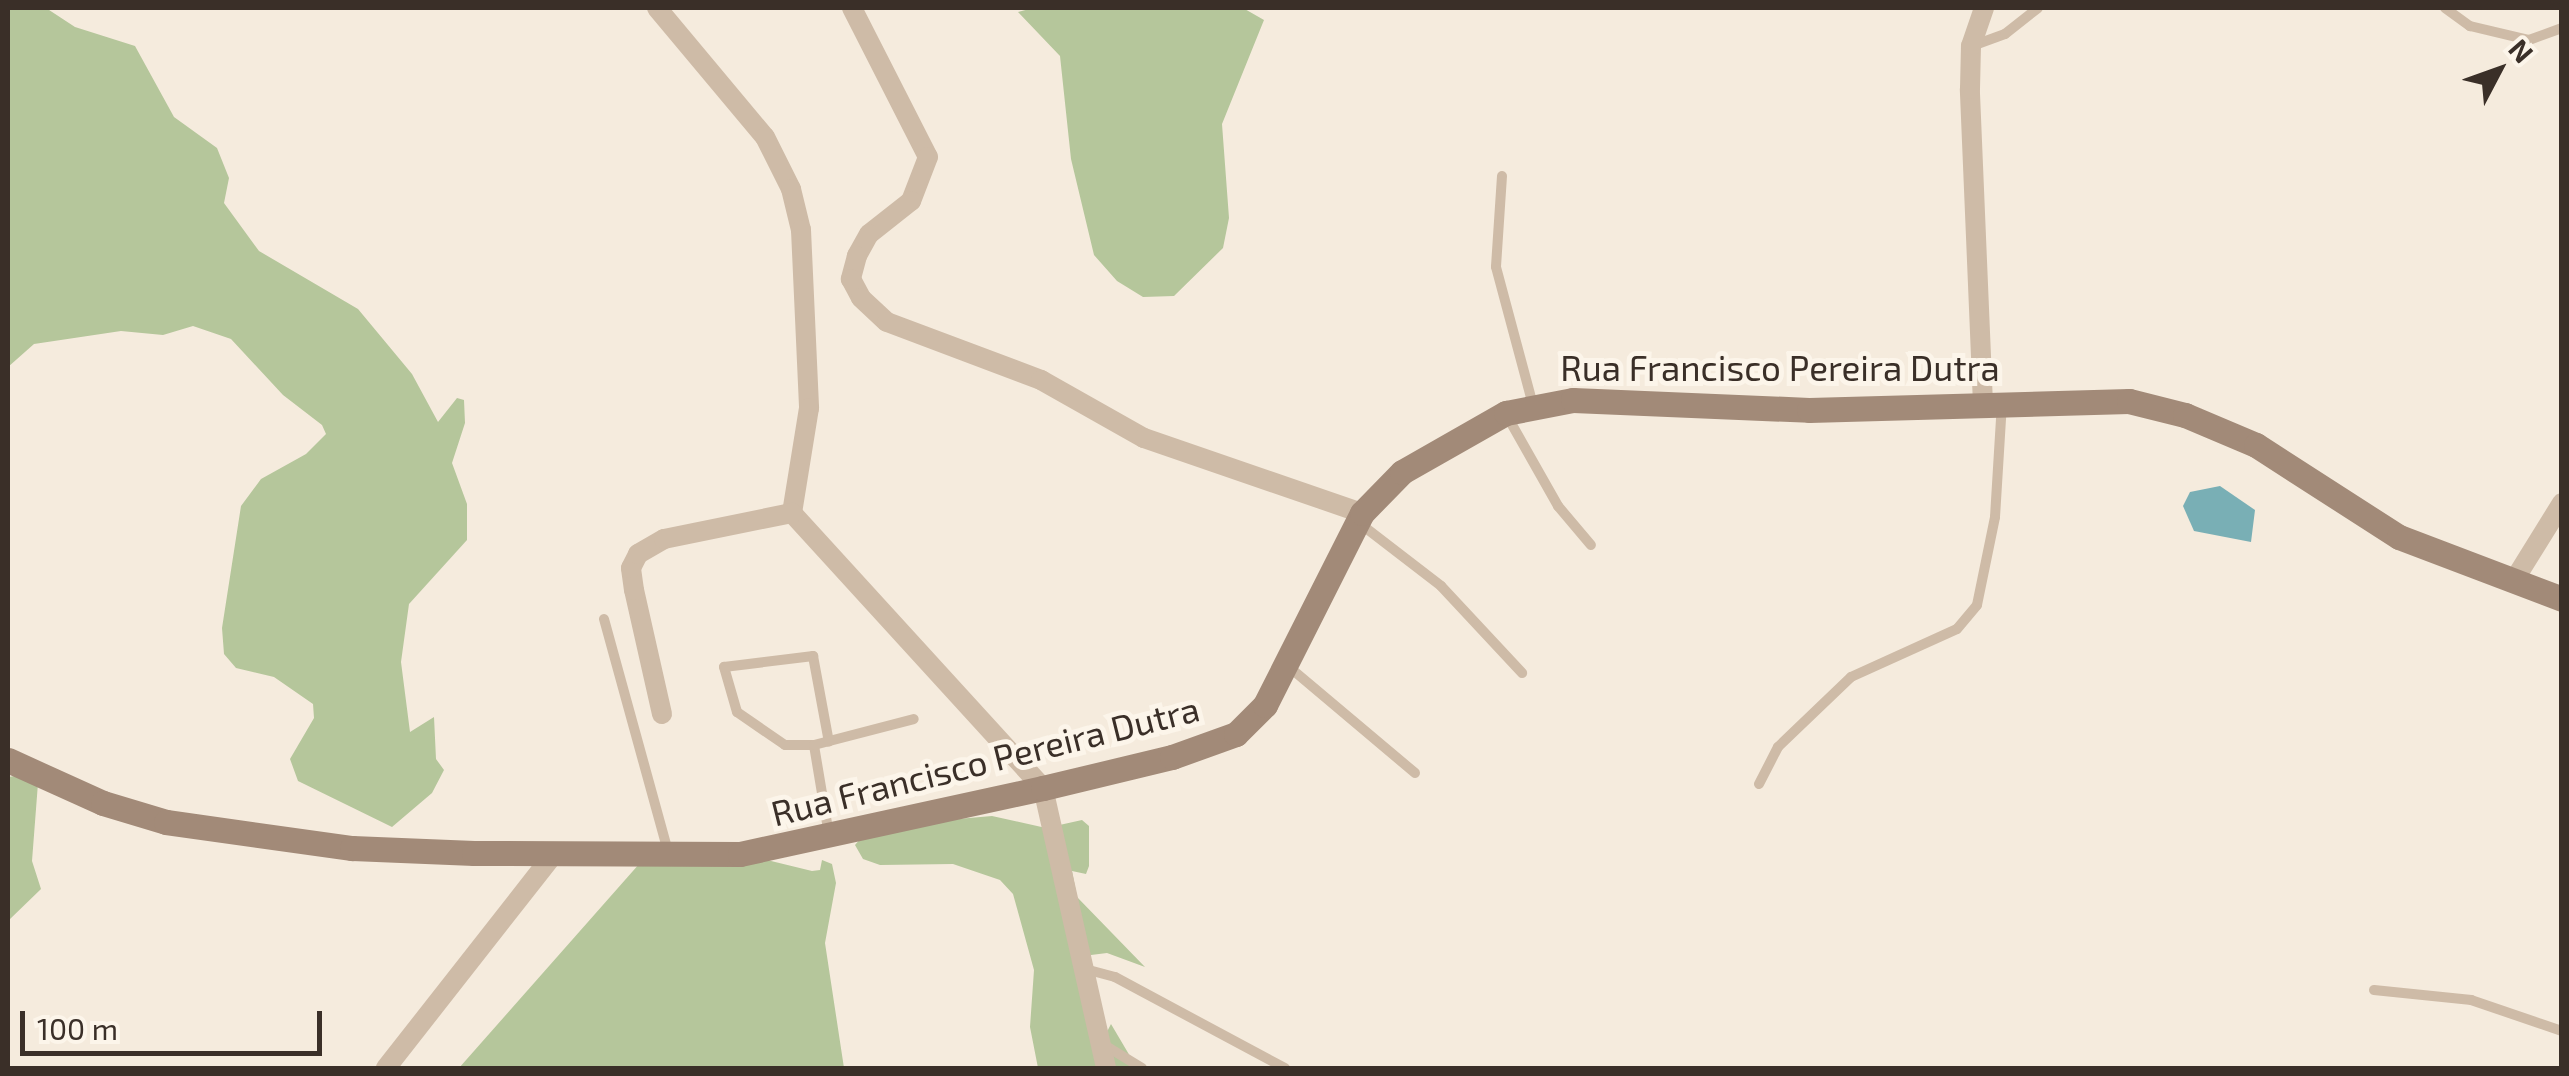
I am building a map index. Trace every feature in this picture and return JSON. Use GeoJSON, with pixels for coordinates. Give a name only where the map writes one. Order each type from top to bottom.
{"type":"FeatureCollection","features":[{"type":"Feature","properties":{"kind":"main road","name":"Rua Francisco Pereira Dutra"},"geometry":{"type":"LineString","coordinates":[[8,760],[103,803],[229,834],[352,848],[553,855],[740,854],[1043,788],[1172,758],[1236,734],[1265,706],[1288,666],[1360,517],[1402,472],[1506,413],[1573,400],[1809,410],[2129,402],[2186,414],[2256,446],[2399,537],[2562,599]]}},
{"type":"Feature","properties":{"kind":"street"},"geometry":{"type":"LineString","coordinates":[[657,8],[765,137],[791,188],[801,230],[810,408],[792,513]]}},
{"type":"Feature","properties":{"kind":"street"},"geometry":{"type":"LineString","coordinates":[[852,8],[928,157],[922,184],[869,234],[857,256],[851,279],[862,298],[888,322],[1041,380],[1130,432],[1360,517]]}},
{"type":"Feature","properties":{"kind":"street"},"geometry":{"type":"LineString","coordinates":[[1984,8],[1971,46],[1992,403]]}},
{"type":"Feature","properties":{"kind":"street"},"geometry":{"type":"LineString","coordinates":[[2513,582],[2562,503]]}},
{"type":"Feature","properties":{"kind":"street"},"geometry":{"type":"LineString","coordinates":[[662,714],[634,590],[631,568],[638,554],[664,539],[792,513]]}},
{"type":"Feature","properties":{"kind":"street"},"geometry":{"type":"LineString","coordinates":[[792,513],[1043,788],[1106,1068]]}},
{"type":"Feature","properties":{"kind":"street"},"geometry":{"type":"LineString","coordinates":[[386,1068],[553,855]]}},
{"type":"Feature","properties":{"kind":"lane"},"geometry":{"type":"LineString","coordinates":[[1971,46],[2006,34],[2038,8]]}},
{"type":"Feature","properties":{"kind":"lane"},"geometry":{"type":"LineString","coordinates":[[2445,8],[2470,26],[2530,40],[2562,28]]}},
{"type":"Feature","properties":{"kind":"lane"},"geometry":{"type":"LineString","coordinates":[[1502,176],[1496,267],[1533,406]]}},
{"type":"Feature","properties":{"kind":"lane"},"geometry":{"type":"LineString","coordinates":[[1759,784],[1778,746],[1852,677],[1957,628],[1977,604],[1995,516],[1992,403]]}},
{"type":"Feature","properties":{"kind":"lane"},"geometry":{"type":"LineString","coordinates":[[1506,413],[1558,506],[1590,545]]}},
{"type":"Feature","properties":{"kind":"lane"},"geometry":{"type":"LineString","coordinates":[[1360,517],[1441,586],[1522,673]]}},
{"type":"Feature","properties":{"kind":"lane"},"geometry":{"type":"LineString","coordinates":[[604,619],[669,856]]}},
{"type":"Feature","properties":{"kind":"lane"},"geometry":{"type":"LineString","coordinates":[[829,742],[813,656],[724,667],[737,712],[785,746],[829,742],[914,720]]}},
{"type":"Feature","properties":{"kind":"lane"},"geometry":{"type":"LineString","coordinates":[[1288,666],[1415,773]]}},
{"type":"Feature","properties":{"kind":"lane"},"geometry":{"type":"LineString","coordinates":[[814,745],[829,836]]}},
{"type":"Feature","properties":{"kind":"lane"},"geometry":{"type":"LineString","coordinates":[[1084,968],[1114,978],[1285,1068]]}},
{"type":"Feature","properties":{"kind":"lane"},"geometry":{"type":"LineString","coordinates":[[2374,990],[2471,1000],[2562,1032]]}},
{"type":"Feature","properties":{"kind":"lane"},"geometry":{"type":"LineString","coordinates":[[1100,1043],[1142,1068]]}},
{"type":"Feature","properties":{"kind":"green space"},"geometry":{"type":"Polygon","coordinates":[[[8,8],[46,8],[75,27],[135,46],[174,117],[217,148],[229,178],[224,203],[259,251],[358,309],[412,374],[438,422],[457,398],[464,400],[465,423],[452,463],[467,504],[467,540],[409,604],[401,662],[410,732],[434,717],[436,759],[444,770],[432,793],[392,827],[298,781],[290,759],[314,718],[313,704],[274,677],[236,668],[224,654],[222,628],[241,506],[261,479],[306,454],[326,434],[322,425],[283,395],[231,339],[193,326],[163,335],[121,331],[34,344],[8,367],[8,8]]]}},
{"type":"Feature","properties":{"kind":"green space"},"geometry":{"type":"Polygon","coordinates":[[[1033,8],[1243,8],[1264,20],[1222,124],[1229,218],[1223,248],[1174,296],[1143,297],[1117,281],[1094,255],[1071,159],[1060,56],[1018,12],[1033,8]]]}},
{"type":"Feature","properties":{"kind":"green space"},"geometry":{"type":"Polygon","coordinates":[[[22,775],[38,783],[32,861],[41,889],[8,921],[8,777],[22,775]]]}},
{"type":"Feature","properties":{"kind":"green space"},"geometry":{"type":"Polygon","coordinates":[[[992,816],[1046,828],[1082,820],[1089,826],[1086,874],[1072,871],[1077,897],[1145,967],[1107,953],[1091,955],[1081,979],[1097,1051],[1111,1024],[1137,1068],[1038,1068],[1030,1027],[1034,970],[1013,894],[1000,880],[953,864],[880,865],[863,859],[855,845],[861,838],[923,822],[992,816]]]}},
{"type":"Feature","properties":{"kind":"green space"},"geometry":{"type":"Polygon","coordinates":[[[767,860],[812,871],[820,870],[822,860],[832,864],[836,883],[825,943],[844,1068],[459,1068],[640,863],[767,860]]]}},
{"type":"Feature","properties":{"kind":"water"},"geometry":{"type":"Polygon","coordinates":[[[2220,486],[2255,510],[2251,542],[2194,531],[2183,506],[2190,492],[2220,486]]]}}]}
